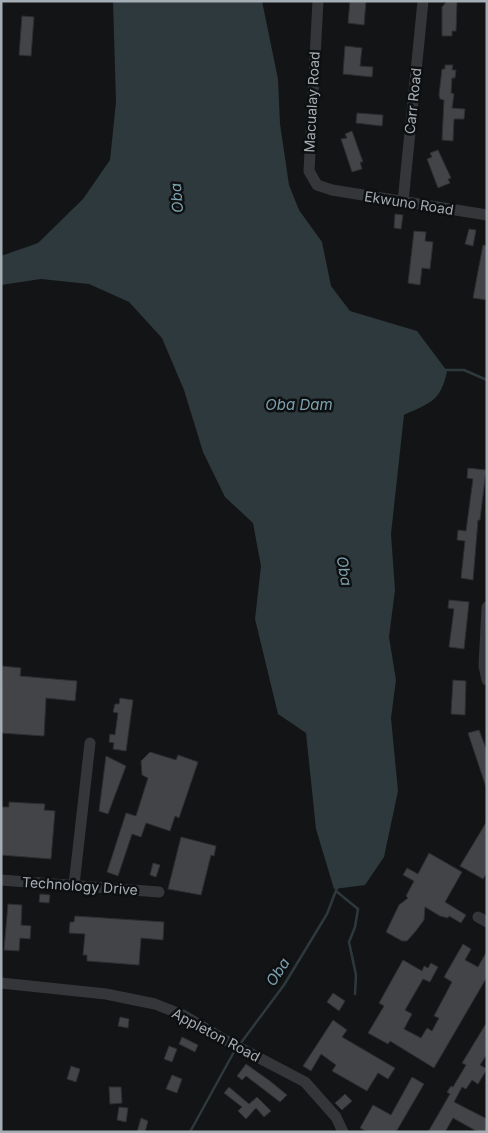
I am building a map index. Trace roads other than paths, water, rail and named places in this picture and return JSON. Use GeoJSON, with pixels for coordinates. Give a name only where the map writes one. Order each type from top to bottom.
{"type":"FeatureCollection","features":[{"type":"Feature","properties":{"kind":"street","name":"Macualay Road"},"geometry":{"type":"LineString","coordinates":[[318,1],[310,118],[309,171],[316,185],[332,190]]}},
{"type":"Feature","properties":{"kind":"street","name":"Carr Road"},"geometry":{"type":"LineString","coordinates":[[403,202],[424,1]]}},
{"type":"Feature","properties":{"kind":"street","name":"Ekwuno Road"},"geometry":{"type":"LineString","coordinates":[[332,190],[487,215]]}},
{"type":"Feature","properties":{"kind":"street"},"geometry":{"type":"LineString","coordinates":[[487,606],[484,666],[487,680]]}},
{"type":"Feature","properties":{"kind":"street"},"geometry":{"type":"LineString","coordinates":[[74,885],[90,743]]}},
{"type":"Feature","properties":{"kind":"street","name":"Technology Drive"},"geometry":{"type":"LineString","coordinates":[[1,880],[159,892]]}},
{"type":"Feature","properties":{"kind":"street","name":"Appleton Road"},"geometry":{"type":"LineString","coordinates":[[1,982],[106,994],[155,1004],[183,1015],[223,1039],[305,1082],[336,1117],[343,1132]]}},
{"type":"Feature","properties":{"kind":"water","name":"Oba Dam"},"geometry":{"type":"Polygon","coordinates":[[[113,1],[262,1],[278,79],[280,124],[289,185],[299,210],[322,242],[331,286],[350,311],[417,331],[447,371],[441,389],[433,400],[404,415],[391,534],[395,590],[389,637],[396,680],[391,718],[398,791],[384,857],[365,885],[334,889],[316,829],[306,733],[278,714],[255,619],[261,566],[253,523],[225,497],[203,452],[184,390],[162,338],[129,302],[89,284],[41,279],[1,285],[1,256],[38,243],[83,199],[110,160],[116,102],[113,1]]]}},
{"type":"Feature","properties":{"kind":"waterway"},"geometry":{"type":"LineString","coordinates":[[444,370],[464,370],[487,380]]}},
{"type":"Feature","properties":{"kind":"waterway","name":"Oba"},"geometry":{"type":"LineString","coordinates":[[240,1044],[284,985],[327,914],[337,888]]}},
{"type":"Feature","properties":{"kind":"waterway"},"geometry":{"type":"LineString","coordinates":[[336,891],[358,909],[355,927],[349,942],[356,975],[355,994]]}},
{"type":"Feature","properties":{"kind":"waterway","name":"Oba"},"geometry":{"type":"LineString","coordinates":[[190,1132],[235,1050]]}}]}
